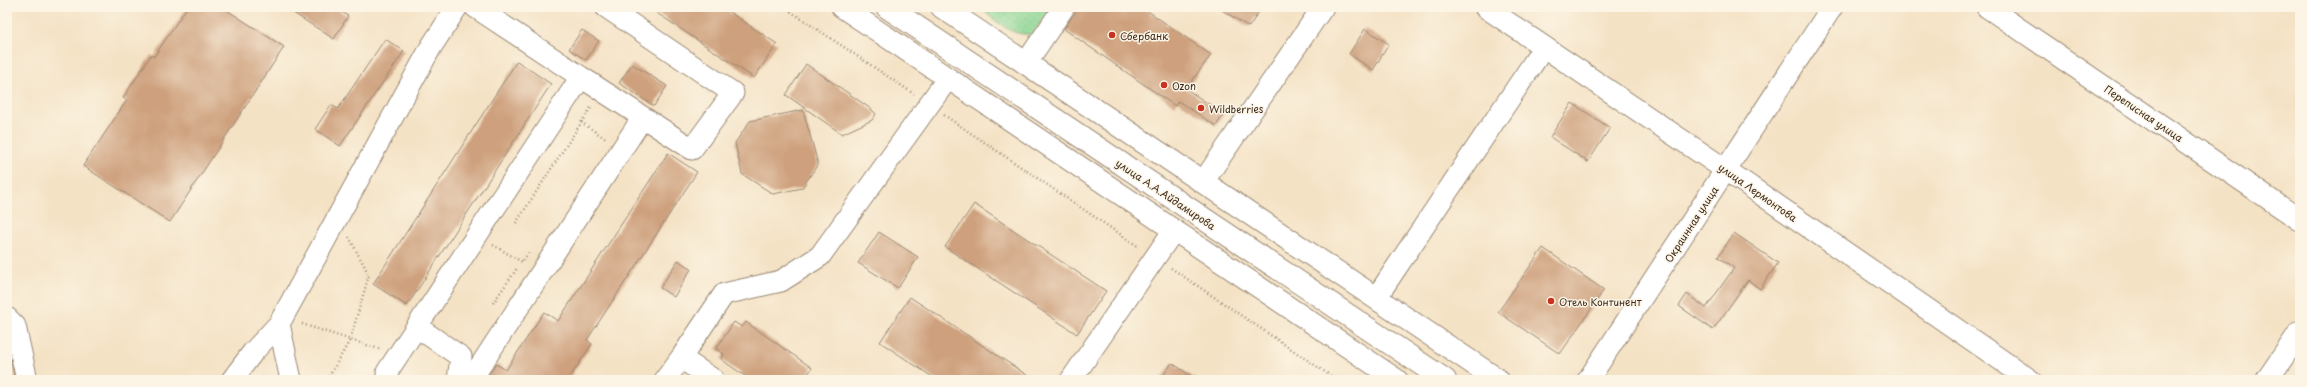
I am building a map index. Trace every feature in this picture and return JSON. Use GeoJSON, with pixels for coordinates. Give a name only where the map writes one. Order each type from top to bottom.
{"type":"FeatureCollection","features":[{"type":"Feature","properties":{"kind":"main road","name":"улица А.А.Айдамирова"},"geometry":{"type":"LineString","coordinates":[[887,7],[1445,380]]}},
{"type":"Feature","properties":{"kind":"main road"},"geometry":{"type":"LineString","coordinates":[[942,7],[1498,380]]}},
{"type":"Feature","properties":{"kind":"main road"},"geometry":{"type":"LineString","coordinates":[[2267,380],[2300,332]]}},
{"type":"Feature","properties":{"kind":"street"},"geometry":{"type":"LineString","coordinates":[[232,380],[252,352],[281,321],[431,47],[457,7]]}},
{"type":"Feature","properties":{"kind":"street"},"geometry":{"type":"LineString","coordinates":[[475,7],[692,149],[733,93],[606,7]]}},
{"type":"Feature","properties":{"kind":"street"},"geometry":{"type":"LineString","coordinates":[[842,7],[1397,380]]}},
{"type":"Feature","properties":{"kind":"street"},"geometry":{"type":"LineString","coordinates":[[1026,63],[1064,7]]}},
{"type":"Feature","properties":{"kind":"street"},"geometry":{"type":"LineString","coordinates":[[1203,182],[1323,7]]}},
{"type":"Feature","properties":{"kind":"street","name":"улица Лермонтова"},"geometry":{"type":"LineString","coordinates":[[1485,7],[1726,170],[2030,380]]}},
{"type":"Feature","properties":{"kind":"street","name":"Окраинная улица"},"geometry":{"type":"LineString","coordinates":[[1588,380],[1832,7]]}},
{"type":"Feature","properties":{"kind":"street","name":"Переписная улица"},"geometry":{"type":"LineString","coordinates":[[1987,7],[2300,220]]}},
{"type":"Feature","properties":{"kind":"street"},"geometry":{"type":"LineString","coordinates":[[1376,298],[1544,47]]}},
{"type":"Feature","properties":{"kind":"street"},"geometry":{"type":"LineString","coordinates":[[388,380],[387,372],[581,77]]}},
{"type":"Feature","properties":{"kind":"street"},"geometry":{"type":"LineString","coordinates":[[665,380],[724,294],[781,281],[820,256],[948,78]]}},
{"type":"Feature","properties":{"kind":"street"},"geometry":{"type":"LineString","coordinates":[[471,380],[643,117]]}},
{"type":"Feature","properties":{"kind":"street"},"geometry":{"type":"LineString","coordinates":[[1071,380],[1154,256],[1174,230]]}},
{"type":"Feature","properties":{"kind":"street"},"geometry":{"type":"LineString","coordinates":[[7,318],[15,326],[17,332],[27,380]]}},
{"type":"Feature","properties":{"kind":"street"},"geometry":{"type":"LineString","coordinates":[[281,321],[290,380]]}},
{"type":"Feature","properties":{"kind":"street"},"geometry":{"type":"LineString","coordinates":[[417,327],[461,357],[458,380]]}},
{"type":"Feature","properties":{"kind":"street"},"geometry":{"type":"LineString","coordinates":[[681,358],[714,380]]}},
{"type":"Feature","properties":{"kind":"path"},"geometry":{"type":"LineString","coordinates":[[784,7],[1337,380]]}},
{"type":"Feature","properties":{"kind":"path"},"geometry":{"type":"LineString","coordinates":[[516,222],[602,91]]}},
{"type":"Feature","properties":{"kind":"path"},"geometry":{"type":"LineString","coordinates":[[581,122],[606,138],[603,143]]}},
{"type":"Feature","properties":{"kind":"path"},"geometry":{"type":"LineString","coordinates":[[327,380],[350,340],[369,275],[350,238],[345,203]]}},
{"type":"Feature","properties":{"kind":"path"},"geometry":{"type":"LineString","coordinates":[[477,235],[522,262],[530,250]]}},
{"type":"Feature","properties":{"kind":"path"},"geometry":{"type":"LineString","coordinates":[[493,303],[518,267]]}},
{"type":"Feature","properties":{"kind":"path"},"geometry":{"type":"LineString","coordinates":[[281,321],[350,340],[398,356]]}},
{"type":"Feature","properties":{"kind":"green space"},"geometry":{"type":"Polygon","coordinates":[[[986,7],[1041,7],[1048,12],[1033,34],[1026,34],[1014,32],[1003,26],[987,14],[986,7]]]}},
{"type":"Feature","properties":{"kind":"building"},"geometry":{"type":"Polygon","coordinates":[[[187,7],[222,7],[284,47],[170,222],[83,166],[127,100],[123,98],[151,55],[154,57],[187,7]]]}},
{"type":"Feature","properties":{"kind":"building"},"geometry":{"type":"Polygon","coordinates":[[[284,7],[334,7],[348,16],[334,39],[284,7]]]}},
{"type":"Feature","properties":{"kind":"building"},"geometry":{"type":"Polygon","coordinates":[[[648,7],[722,7],[777,44],[754,78],[648,7]]]}},
{"type":"Feature","properties":{"kind":"building"},"geometry":{"type":"Polygon","coordinates":[[[1079,7],[1142,7],[1211,55],[1186,89],[1224,114],[1216,126],[1178,101],[1175,106],[1064,29],[1079,7]]]}},
{"type":"Feature","properties":{"kind":"building"},"geometry":{"type":"Polygon","coordinates":[[[1217,7],[1262,7],[1249,27],[1217,7]]]}},
{"type":"Feature","properties":{"kind":"building"},"geometry":{"type":"Polygon","coordinates":[[[1365,29],[1389,44],[1373,70],[1349,54],[1365,29]]]}},
{"type":"Feature","properties":{"kind":"building"},"geometry":{"type":"Polygon","coordinates":[[[582,30],[599,41],[586,60],[569,49],[582,30]]]}},
{"type":"Feature","properties":{"kind":"building"},"geometry":{"type":"Polygon","coordinates":[[[385,39],[404,51],[340,146],[315,129],[331,105],[338,109],[385,39]]]}},
{"type":"Feature","properties":{"kind":"building"},"geometry":{"type":"Polygon","coordinates":[[[517,61],[551,84],[407,306],[373,284],[517,61]]]}},
{"type":"Feature","properties":{"kind":"building"},"geometry":{"type":"Polygon","coordinates":[[[632,64],[667,86],[654,106],[619,83],[632,64]]]}},
{"type":"Feature","properties":{"kind":"building"},"geometry":{"type":"Polygon","coordinates":[[[806,64],[871,109],[876,114],[872,120],[842,134],[786,95],[806,64]]]}},
{"type":"Feature","properties":{"kind":"building"},"geometry":{"type":"Polygon","coordinates":[[[1572,103],[1610,128],[1588,162],[1550,137],[1572,103]]]}},
{"type":"Feature","properties":{"kind":"building"},"geometry":{"type":"Polygon","coordinates":[[[803,110],[818,164],[802,188],[773,194],[742,174],[735,143],[750,121],[803,110]]]}},
{"type":"Feature","properties":{"kind":"building"},"geometry":{"type":"Polygon","coordinates":[[[668,153],[697,172],[587,340],[592,344],[568,380],[485,380],[496,364],[506,370],[544,312],[558,321],[668,153]]]}},
{"type":"Feature","properties":{"kind":"building"},"geometry":{"type":"Polygon","coordinates":[[[974,204],[1106,291],[1077,334],[945,247],[974,204]]]}},
{"type":"Feature","properties":{"kind":"building"},"geometry":{"type":"Polygon","coordinates":[[[879,232],[918,257],[898,288],[858,263],[879,232]]]}},
{"type":"Feature","properties":{"kind":"building"},"geometry":{"type":"Polygon","coordinates":[[[1734,233],[1778,263],[1760,289],[1748,280],[1713,330],[1679,306],[1687,294],[1706,308],[1734,268],[1718,257],[1734,233]]]}},
{"type":"Feature","properties":{"kind":"building","name":"Отель Континент"},"geometry":{"type":"Polygon","coordinates":[[[1543,248],[1604,290],[1560,354],[1498,312],[1543,248]]]}},
{"type":"Feature","properties":{"kind":"building"},"geometry":{"type":"Polygon","coordinates":[[[678,260],[691,269],[674,297],[660,288],[678,260]]]}},
{"type":"Feature","properties":{"kind":"building"},"geometry":{"type":"Polygon","coordinates":[[[910,297],[1034,380],[937,380],[880,342],[910,297]]]}},
{"type":"Feature","properties":{"kind":"building"},"geometry":{"type":"Polygon","coordinates":[[[734,322],[742,327],[746,322],[812,368],[804,380],[751,380],[721,359],[724,354],[716,349],[734,322]]]}},
{"type":"Feature","properties":{"kind":"building"},"geometry":{"type":"Polygon","coordinates":[[[7,345],[15,380],[7,380],[7,345]]]}},
{"type":"Feature","properties":{"kind":"building"},"geometry":{"type":"Polygon","coordinates":[[[1172,363],[1197,380],[1160,380],[1172,363]]]}},
{"type":"Feature","properties":{"kind":"place","name":"Сбербанк"},"geometry":{"type":"Point","coordinates":[1112,35]}},
{"type":"Feature","properties":{"kind":"place","name":"Ozon"},"geometry":{"type":"Point","coordinates":[1164,85]}},
{"type":"Feature","properties":{"kind":"place","name":"Wildberries"},"geometry":{"type":"Point","coordinates":[1201,108]}},
{"type":"Feature","properties":{"kind":"place","name":"Отель Континент"},"geometry":{"type":"Point","coordinates":[1551,301]}}]}
